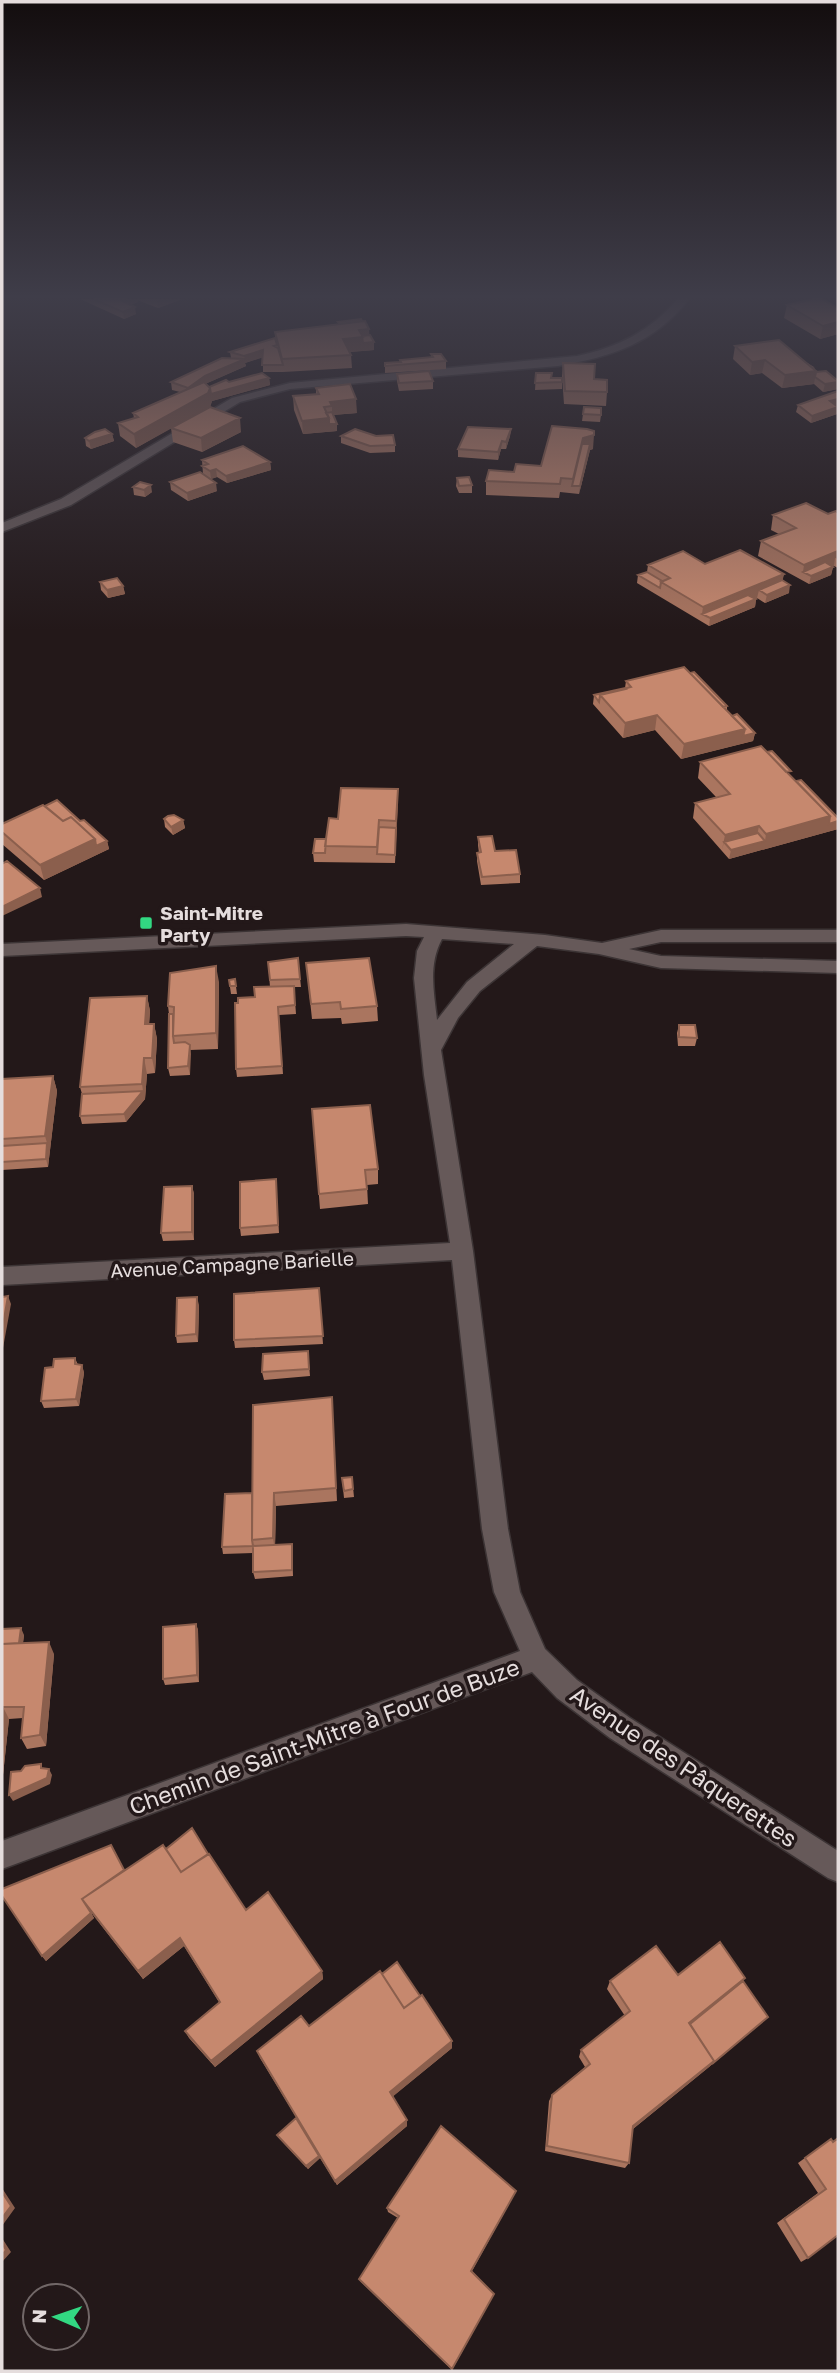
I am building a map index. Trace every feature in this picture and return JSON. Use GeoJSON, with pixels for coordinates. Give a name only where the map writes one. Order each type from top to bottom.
{"type":"FeatureCollection","features":[{"type":"Feature","properties":{"kind":"street"},"geometry":{"type":"LineString","coordinates":[[2,528],[66,502],[220,410]]}},
{"type":"Feature","properties":{"kind":"street"},"geometry":{"type":"LineString","coordinates":[[2,950],[406,930],[599,948],[661,962],[838,967]]}},
{"type":"Feature","properties":{"kind":"street","name":"Chemin de Saint-Mitre à Four de Buze"},"geometry":{"type":"LineString","coordinates":[[2,1855],[536,1658],[507,1592],[495,1529],[462,1251],[434,1075],[423,978],[426,951],[435,934]]}},
{"type":"Feature","properties":{"kind":"street"},"geometry":{"type":"LineString","coordinates":[[599,948],[661,936],[838,936]]}},
{"type":"Feature","properties":{"kind":"street","name":"Chemin de Saint-Mitre à Four de Buze"},"geometry":{"type":"LineString","coordinates":[[432,1048],[445,1018],[462,997],[507,957],[532,941]]}},
{"type":"Feature","properties":{"kind":"street","name":"Avenue Campagne Barielle"},"geometry":{"type":"LineString","coordinates":[[2,1276],[462,1251]]}},
{"type":"Feature","properties":{"kind":"street","name":"Avenue des Pâquerettes"},"geometry":{"type":"LineString","coordinates":[[536,1658],[566,1689],[620,1728],[838,1868]]}},
{"type":"Feature","properties":{"kind":"building"},"geometry":{"type":"Polygon","coordinates":[[[140,410],[178,410],[134,434],[118,423],[138,417],[133,413],[140,410]]]}},
{"type":"Feature","properties":{"kind":"building"},"geometry":{"type":"Polygon","coordinates":[[[205,410],[217,410],[240,418],[201,438],[171,428],[205,410]]]}},
{"type":"Feature","properties":{"kind":"building"},"geometry":{"type":"Polygon","coordinates":[[[298,410],[325,410],[329,418],[302,421],[298,410]]]}},
{"type":"Feature","properties":{"kind":"building"},"geometry":{"type":"Polygon","coordinates":[[[584,410],[601,410],[601,415],[583,414],[584,410]]]}},
{"type":"Feature","properties":{"kind":"building"},"geometry":{"type":"Polygon","coordinates":[[[804,410],[830,410],[812,416],[804,410]]]}},
{"type":"Feature","properties":{"kind":"building"},"geometry":{"type":"Polygon","coordinates":[[[332,412],[337,424],[329,424],[326,413],[332,412]]]}},
{"type":"Feature","properties":{"kind":"building"},"geometry":{"type":"Polygon","coordinates":[[[552,426],[594,431],[594,435],[583,438],[573,479],[561,478],[560,484],[486,481],[489,470],[514,472],[516,464],[541,466],[552,426]]]}},
{"type":"Feature","properties":{"kind":"building"},"geometry":{"type":"Polygon","coordinates":[[[468,427],[511,429],[498,452],[458,449],[468,427]]]}},
{"type":"Feature","properties":{"kind":"building"},"geometry":{"type":"Polygon","coordinates":[[[105,429],[112,434],[89,441],[85,438],[95,432],[105,429]]]}},
{"type":"Feature","properties":{"kind":"building"},"geometry":{"type":"Polygon","coordinates":[[[355,429],[376,436],[393,435],[395,445],[370,446],[341,436],[355,429]]]}},
{"type":"Feature","properties":{"kind":"building"},"geometry":{"type":"Polygon","coordinates":[[[582,444],[590,444],[580,486],[572,486],[582,444]]]}},
{"type":"Feature","properties":{"kind":"building"},"geometry":{"type":"Polygon","coordinates":[[[243,446],[270,462],[226,476],[216,469],[210,471],[202,466],[208,464],[202,460],[243,446]]]}},
{"type":"Feature","properties":{"kind":"building"},"geometry":{"type":"Polygon","coordinates":[[[200,472],[216,483],[187,493],[170,482],[200,472]]]}},
{"type":"Feature","properties":{"kind":"building"},"geometry":{"type":"Polygon","coordinates":[[[469,477],[472,485],[459,486],[457,478],[469,477]]]}},
{"type":"Feature","properties":{"kind":"building"},"geometry":{"type":"Polygon","coordinates":[[[140,482],[151,485],[144,490],[133,487],[140,482]]]}},
{"type":"Feature","properties":{"kind":"building"},"geometry":{"type":"Polygon","coordinates":[[[806,503],[828,514],[836,511],[838,513],[838,551],[804,565],[761,541],[796,528],[773,515],[806,503]]]}},
{"type":"Feature","properties":{"kind":"building"},"geometry":{"type":"Polygon","coordinates":[[[740,550],[784,574],[703,607],[661,582],[670,578],[648,565],[683,551],[705,564],[740,550]]]}},
{"type":"Feature","properties":{"kind":"building"},"geometry":{"type":"Polygon","coordinates":[[[825,562],[833,567],[811,576],[803,572],[825,562]]]}},
{"type":"Feature","properties":{"kind":"building"},"geometry":{"type":"Polygon","coordinates":[[[647,572],[662,581],[660,588],[638,575],[647,572]]]}},
{"type":"Feature","properties":{"kind":"building"},"geometry":{"type":"Polygon","coordinates":[[[117,578],[123,586],[107,590],[100,582],[117,578]]]}},
{"type":"Feature","properties":{"kind":"building"},"geometry":{"type":"Polygon","coordinates":[[[782,580],[790,585],[767,595],[759,590],[782,580]]]}},
{"type":"Feature","properties":{"kind":"building"},"geometry":{"type":"Polygon","coordinates":[[[748,595],[756,599],[710,618],[702,614],[748,595]]]}},
{"type":"Feature","properties":{"kind":"building"},"geometry":{"type":"Polygon","coordinates":[[[684,667],[745,729],[684,744],[657,715],[625,723],[600,695],[631,687],[626,681],[684,667]]]}},
{"type":"Feature","properties":{"kind":"building"},"geometry":{"type":"Polygon","coordinates":[[[694,672],[727,706],[723,707],[690,673],[694,672]]]}},
{"type":"Feature","properties":{"kind":"building"},"geometry":{"type":"Polygon","coordinates":[[[625,688],[600,695],[599,702],[594,695],[625,688]]]}},
{"type":"Feature","properties":{"kind":"building"},"geometry":{"type":"Polygon","coordinates":[[[737,714],[755,733],[743,736],[745,729],[732,716],[737,714]]]}},
{"type":"Feature","properties":{"kind":"building"},"geometry":{"type":"Polygon","coordinates":[[[761,746],[830,816],[766,834],[759,826],[725,835],[695,803],[730,794],[700,762],[761,746]]]}},
{"type":"Feature","properties":{"kind":"building"},"geometry":{"type":"Polygon","coordinates":[[[772,751],[791,771],[786,772],[767,752],[772,751]]]}},
{"type":"Feature","properties":{"kind":"building"},"geometry":{"type":"Polygon","coordinates":[[[801,780],[838,821],[829,824],[830,816],[796,781],[801,780]]]}},
{"type":"Feature","properties":{"kind":"building"},"geometry":{"type":"Polygon","coordinates":[[[341,788],[398,789],[396,821],[379,820],[377,847],[325,846],[329,818],[338,819],[341,788]]]}},
{"type":"Feature","properties":{"kind":"building"},"geometry":{"type":"Polygon","coordinates":[[[57,800],[107,841],[96,846],[95,839],[71,817],[63,821],[45,806],[57,800]]]}},
{"type":"Feature","properties":{"kind":"building"},"geometry":{"type":"Polygon","coordinates":[[[43,805],[63,821],[71,817],[95,839],[40,865],[2,832],[2,824],[43,805]]]}},
{"type":"Feature","properties":{"kind":"building"},"geometry":{"type":"Polygon","coordinates":[[[174,815],[183,820],[171,827],[164,819],[174,815]]]}},
{"type":"Feature","properties":{"kind":"building"},"geometry":{"type":"Polygon","coordinates":[[[379,827],[396,828],[395,855],[377,854],[379,827]]]}},
{"type":"Feature","properties":{"kind":"building"},"geometry":{"type":"Polygon","coordinates":[[[758,833],[765,841],[731,850],[724,842],[758,833]]]}},
{"type":"Feature","properties":{"kind":"building"},"geometry":{"type":"Polygon","coordinates":[[[492,836],[495,851],[516,850],[520,874],[482,877],[477,853],[481,852],[478,837],[492,836]]]}},
{"type":"Feature","properties":{"kind":"building"},"geometry":{"type":"Polygon","coordinates":[[[315,839],[326,839],[325,853],[313,853],[315,839]]]}},
{"type":"Feature","properties":{"kind":"building"},"geometry":{"type":"Polygon","coordinates":[[[7,861],[40,888],[2,907],[2,864],[7,861]]]}},
{"type":"Feature","properties":{"kind":"building"},"geometry":{"type":"Polygon","coordinates":[[[298,958],[300,979],[270,980],[268,962],[298,958]]]}},
{"type":"Feature","properties":{"kind":"building"},"geometry":{"type":"Polygon","coordinates":[[[369,958],[377,1006],[341,1009],[340,1002],[311,1004],[306,963],[369,958]]]}},
{"type":"Feature","properties":{"kind":"building"},"geometry":{"type":"Polygon","coordinates":[[[216,966],[216,1033],[173,1036],[174,1007],[168,1006],[170,973],[216,966]]]}},
{"type":"Feature","properties":{"kind":"building"},"geometry":{"type":"Polygon","coordinates":[[[235,979],[236,986],[230,986],[229,980],[235,979]]]}},
{"type":"Feature","properties":{"kind":"building"},"geometry":{"type":"Polygon","coordinates":[[[294,986],[295,1005],[278,1007],[282,1066],[236,1069],[235,1003],[238,1003],[238,998],[255,997],[254,987],[294,986]]]}},
{"type":"Feature","properties":{"kind":"building"},"geometry":{"type":"Polygon","coordinates":[[[147,996],[145,1024],[154,1024],[152,1058],[144,1058],[142,1084],[80,1087],[90,998],[147,996]]]}},
{"type":"Feature","properties":{"kind":"building"},"geometry":{"type":"Polygon","coordinates":[[[169,1014],[173,1014],[174,1043],[185,1042],[190,1045],[188,1066],[168,1068],[169,1014]]]}},
{"type":"Feature","properties":{"kind":"building"},"geometry":{"type":"Polygon","coordinates":[[[679,1025],[695,1025],[697,1038],[679,1037],[679,1025]]]}},
{"type":"Feature","properties":{"kind":"building"},"geometry":{"type":"Polygon","coordinates":[[[53,1076],[45,1136],[2,1139],[2,1079],[53,1076]]]}},
{"type":"Feature","properties":{"kind":"building"},"geometry":{"type":"Polygon","coordinates":[[[143,1091],[124,1114],[80,1116],[82,1094],[143,1091]]]}},
{"type":"Feature","properties":{"kind":"building"},"geometry":{"type":"Polygon","coordinates":[[[370,1105],[378,1169],[365,1170],[367,1189],[319,1194],[312,1109],[370,1105]]]}},
{"type":"Feature","properties":{"kind":"building"},"geometry":{"type":"Polygon","coordinates":[[[47,1143],[46,1159],[2,1162],[2,1146],[47,1143]]]}},
{"type":"Feature","properties":{"kind":"building"},"geometry":{"type":"Polygon","coordinates":[[[276,1179],[278,1225],[240,1228],[240,1182],[276,1179]]]}},
{"type":"Feature","properties":{"kind":"building"},"geometry":{"type":"Polygon","coordinates":[[[192,1186],[192,1232],[161,1233],[164,1187],[192,1186]]]}},
{"type":"Feature","properties":{"kind":"building"},"geometry":{"type":"Polygon","coordinates":[[[319,1288],[323,1336],[234,1340],[234,1294],[319,1288]]]}},
{"type":"Feature","properties":{"kind":"building"},"geometry":{"type":"Polygon","coordinates":[[[8,1296],[2,1331],[2,1297],[8,1296]]]}},
{"type":"Feature","properties":{"kind":"building"},"geometry":{"type":"Polygon","coordinates":[[[197,1297],[196,1334],[176,1336],[177,1298],[197,1297]]]}},
{"type":"Feature","properties":{"kind":"building"},"geometry":{"type":"Polygon","coordinates":[[[308,1351],[309,1369],[262,1372],[263,1354],[308,1351]]]}},
{"type":"Feature","properties":{"kind":"building"},"geometry":{"type":"Polygon","coordinates":[[[75,1358],[75,1364],[82,1365],[76,1399],[41,1401],[45,1368],[53,1367],[54,1359],[75,1358]]]}},
{"type":"Feature","properties":{"kind":"building"},"geometry":{"type":"Polygon","coordinates":[[[332,1397],[336,1488],[274,1493],[273,1538],[252,1540],[253,1405],[332,1397]]]}},
{"type":"Feature","properties":{"kind":"building"},"geometry":{"type":"Polygon","coordinates":[[[352,1477],[353,1489],[344,1491],[342,1478],[352,1477]]]}},
{"type":"Feature","properties":{"kind":"building"},"geometry":{"type":"Polygon","coordinates":[[[252,1493],[253,1546],[222,1547],[225,1494],[252,1493]]]}},
{"type":"Feature","properties":{"kind":"building"},"geometry":{"type":"Polygon","coordinates":[[[292,1544],[292,1570],[253,1572],[253,1546],[292,1544]]]}},
{"type":"Feature","properties":{"kind":"building"},"geometry":{"type":"Polygon","coordinates":[[[196,1624],[197,1675],[163,1679],[163,1627],[196,1624]]]}},
{"type":"Feature","properties":{"kind":"building"},"geometry":{"type":"Polygon","coordinates":[[[21,1628],[19,1643],[2,1644],[2,1629],[21,1628]]]}},
{"type":"Feature","properties":{"kind":"building"},"geometry":{"type":"Polygon","coordinates":[[[49,1642],[40,1735],[21,1738],[24,1707],[3,1707],[2,1716],[2,1644],[49,1642]]]}},
{"type":"Feature","properties":{"kind":"building"},"geometry":{"type":"Polygon","coordinates":[[[41,1764],[41,1768],[49,1769],[47,1778],[9,1795],[11,1772],[21,1771],[25,1766],[41,1764]]]}},
{"type":"Feature","properties":{"kind":"building"},"geometry":{"type":"Polygon","coordinates":[[[192,1828],[208,1854],[181,1872],[166,1849],[192,1828]]]}},
{"type":"Feature","properties":{"kind":"building"},"geometry":{"type":"Polygon","coordinates":[[[111,1845],[124,1870],[82,1899],[91,1913],[42,1956],[2,1896],[2,1889],[111,1845]]]}},
{"type":"Feature","properties":{"kind":"building"},"geometry":{"type":"Polygon","coordinates":[[[163,1845],[181,1872],[209,1854],[246,1910],[268,1892],[322,1971],[211,2061],[185,2031],[220,2002],[180,1938],[138,1971],[82,1899],[163,1845]]]}},
{"type":"Feature","properties":{"kind":"building"},"geometry":{"type":"Polygon","coordinates":[[[720,1942],[745,1978],[689,2023],[714,2061],[633,2126],[629,2163],[547,2146],[552,2095],[590,2064],[581,2050],[630,2011],[610,1981],[656,1946],[678,1975],[720,1942]]]}},
{"type":"Feature","properties":{"kind":"building"},"geometry":{"type":"Polygon","coordinates":[[[397,1962],[420,1996],[404,2008],[382,1974],[397,1962]]]}},
{"type":"Feature","properties":{"kind":"building"},"geometry":{"type":"Polygon","coordinates":[[[380,1971],[404,2008],[422,1995],[452,2041],[390,2092],[407,2120],[335,2181],[257,2051],[301,2016],[309,2026],[380,1971]]]}},
{"type":"Feature","properties":{"kind":"building"},"geometry":{"type":"Polygon","coordinates":[[[743,1981],[768,2017],[712,2064],[714,2061],[690,2024],[743,1981]]]}},
{"type":"Feature","properties":{"kind":"building"},"geometry":{"type":"Polygon","coordinates":[[[296,2118],[319,2156],[306,2166],[277,2135],[296,2118]]]}},
{"type":"Feature","properties":{"kind":"building"},"geometry":{"type":"Polygon","coordinates":[[[441,2126],[516,2191],[471,2271],[494,2294],[452,2369],[359,2279],[399,2216],[387,2208],[441,2126]]]}},
{"type":"Feature","properties":{"kind":"building"},"geometry":{"type":"Polygon","coordinates":[[[838,2138],[838,2235],[808,2258],[784,2219],[826,2189],[805,2158],[831,2139],[833,2142],[838,2138]]]}},
{"type":"Feature","properties":{"kind":"building"},"geometry":{"type":"Polygon","coordinates":[[[2,2192],[11,2206],[2,2218],[2,2192]]]}},
{"type":"Feature","properties":{"kind":"place","name":"Saint-Mitre Party"},"geometry":{"type":"Point","coordinates":[146,923]}}]}
